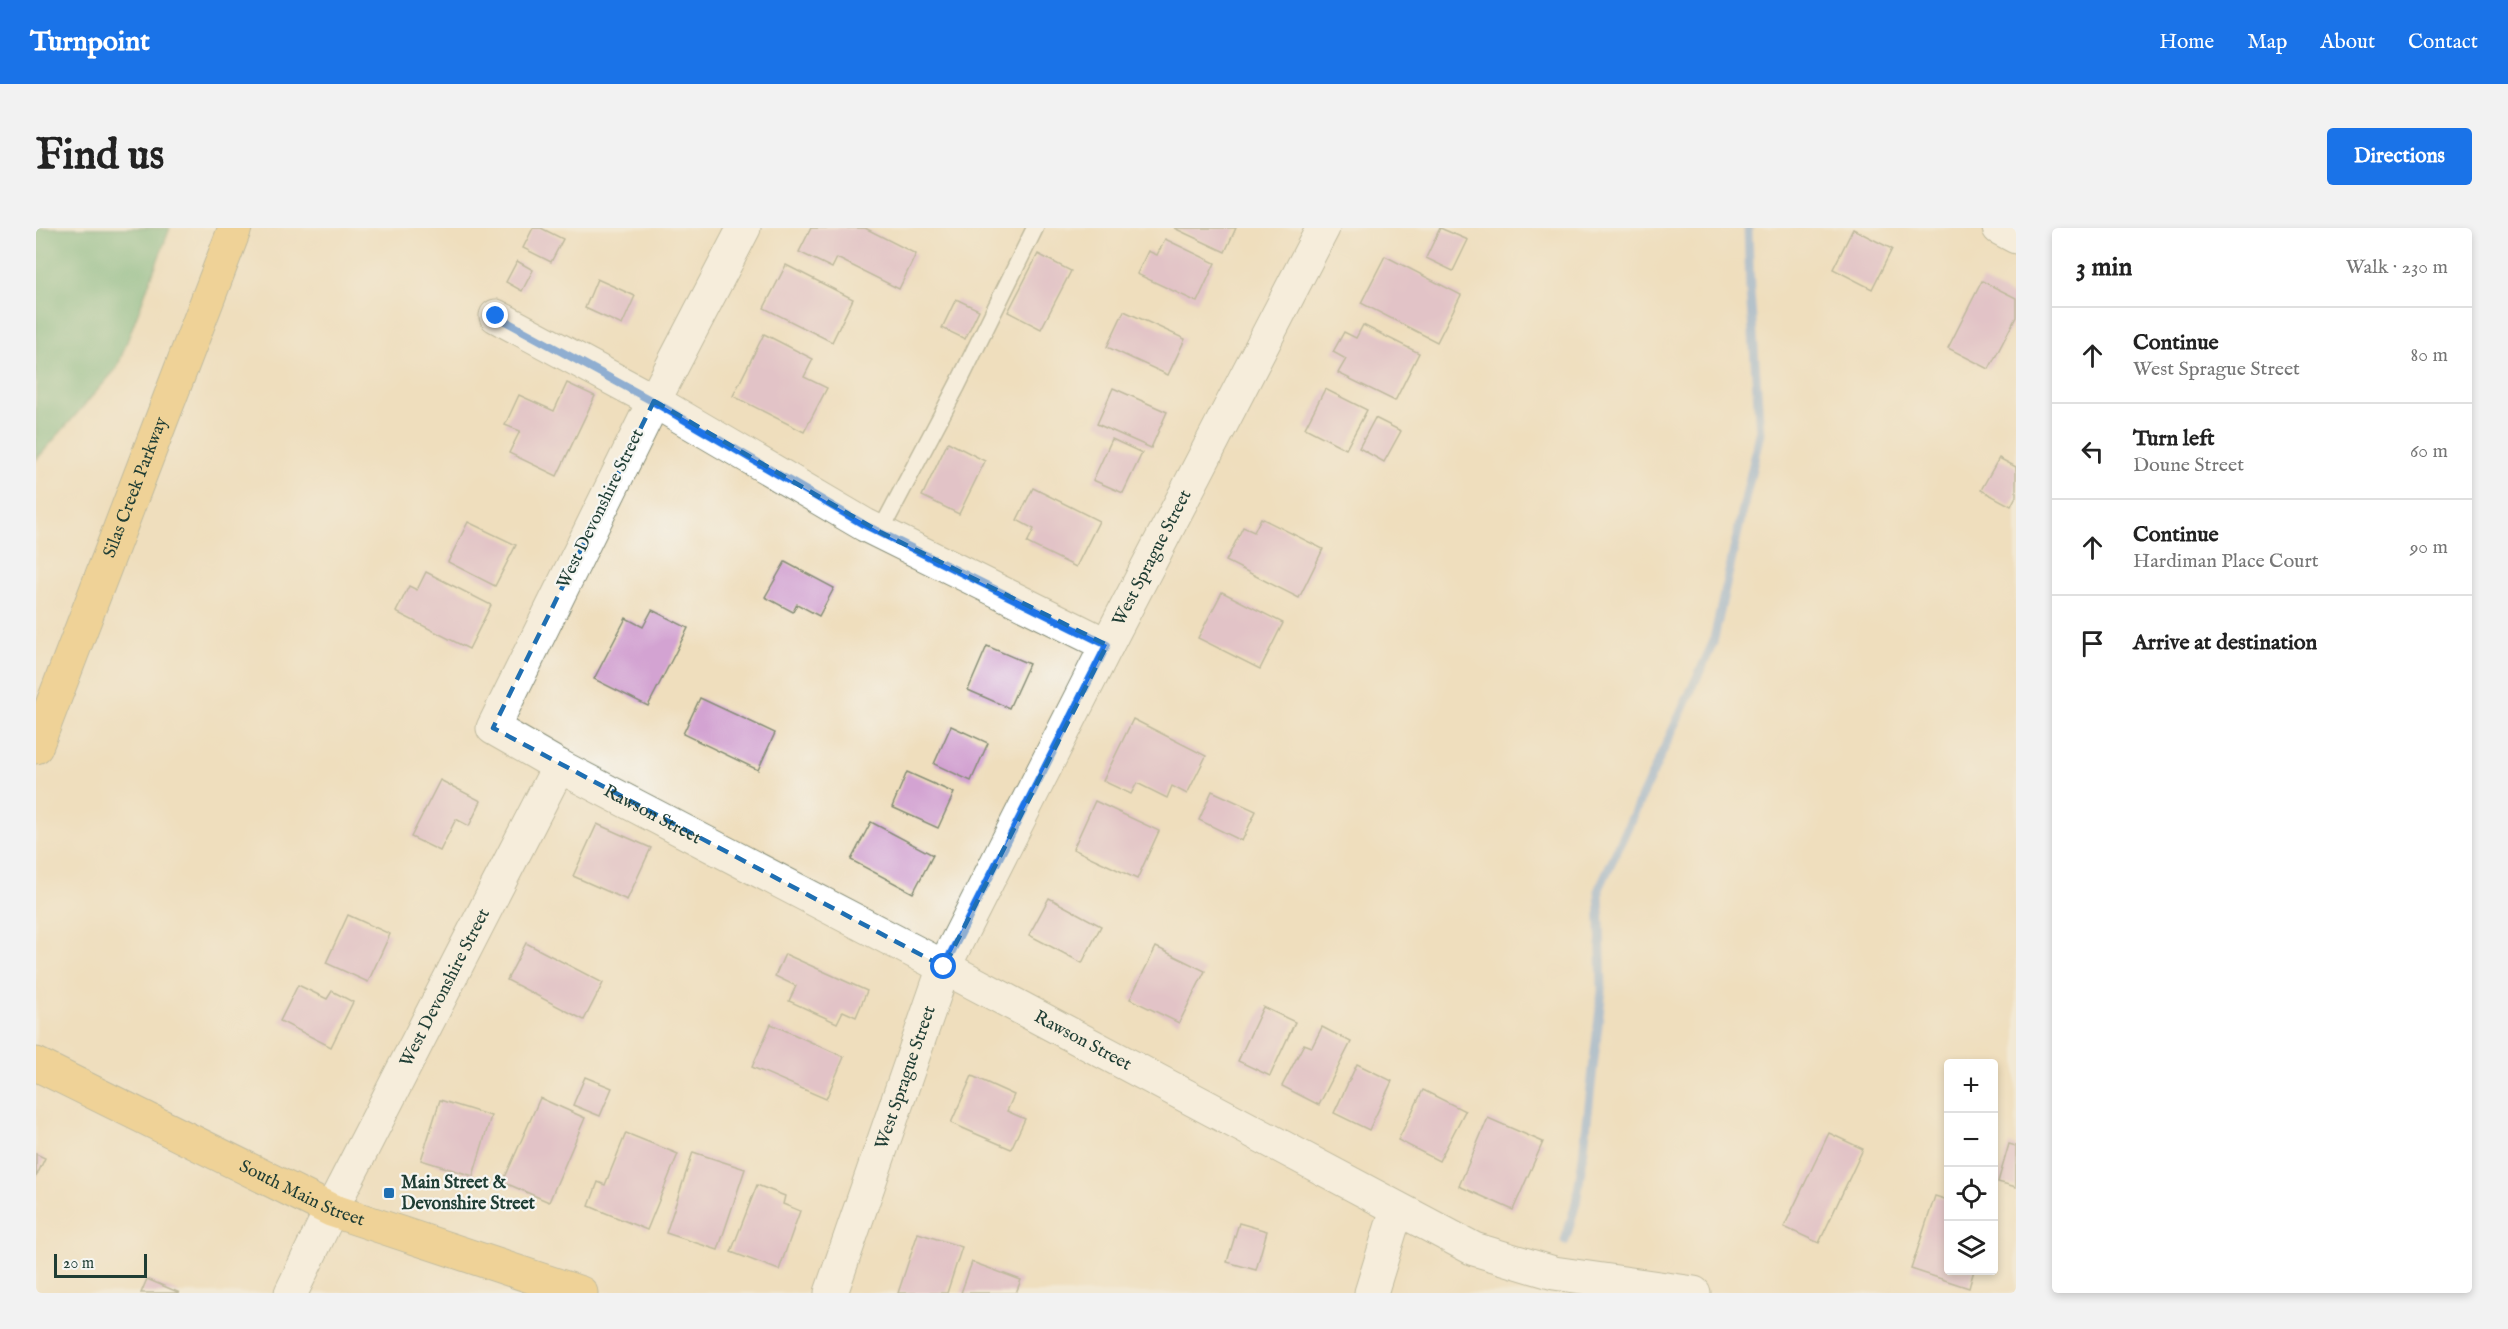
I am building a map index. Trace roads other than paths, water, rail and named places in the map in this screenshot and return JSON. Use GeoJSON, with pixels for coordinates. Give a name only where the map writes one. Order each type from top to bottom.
{"type":"FeatureCollection","features":[{"type":"Feature","properties":{"kind":"main road","name":"Silas Creek Parkway"},"geometry":{"type":"LineString","coordinates":[[36,747],[235,228]]}},
{"type":"Feature","properties":{"kind":"main road","name":"South Main Street"},"geometry":{"type":"LineString","coordinates":[[36,1064],[331,1210],[581,1293]]}},
{"type":"Feature","properties":{"kind":"street","name":"West Devonshire Street"},"geometry":{"type":"LineString","coordinates":[[493,728],[654,402],[744,228]]}},
{"type":"Feature","properties":{"kind":"street","name":"West Sprague Street"},"geometry":{"type":"LineString","coordinates":[[831,1293],[944,967],[1107,645],[1323,228]]}},
{"type":"Feature","properties":{"kind":"street"},"geometry":{"type":"LineString","coordinates":[[1999,228],[2016,237]]}},
{"type":"Feature","properties":{"kind":"street"},"geometry":{"type":"LineString","coordinates":[[496,316],[654,402],[873,529],[1107,645]]}},
{"type":"Feature","properties":{"kind":"street","name":"Rawson Street"},"geometry":{"type":"LineString","coordinates":[[493,728],[559,766],[944,967],[1474,1249],[1554,1273],[1694,1293]]}},
{"type":"Feature","properties":{"kind":"street","name":"West Devonshire Street"},"geometry":{"type":"LineString","coordinates":[[291,1293],[331,1210],[559,766]]}},
{"type":"Feature","properties":{"kind":"street"},"geometry":{"type":"LineString","coordinates":[[1371,1293],[1397,1209]]}},
{"type":"Feature","properties":{"kind":"lane"},"geometry":{"type":"LineString","coordinates":[[873,529],[957,386],[1035,228]]}},
{"type":"Feature","properties":{"kind":"waterway"},"geometry":{"type":"LineString","coordinates":[[1565,1241],[1576,1203],[1583,1157],[1602,990],[1599,889],[1713,643],[1760,433],[1748,228]]}},
{"type":"Feature","properties":{"kind":"place","name":"Main Street & Devonshire Street"},"geometry":{"type":"Point","coordinates":[389,1193]}}]}
